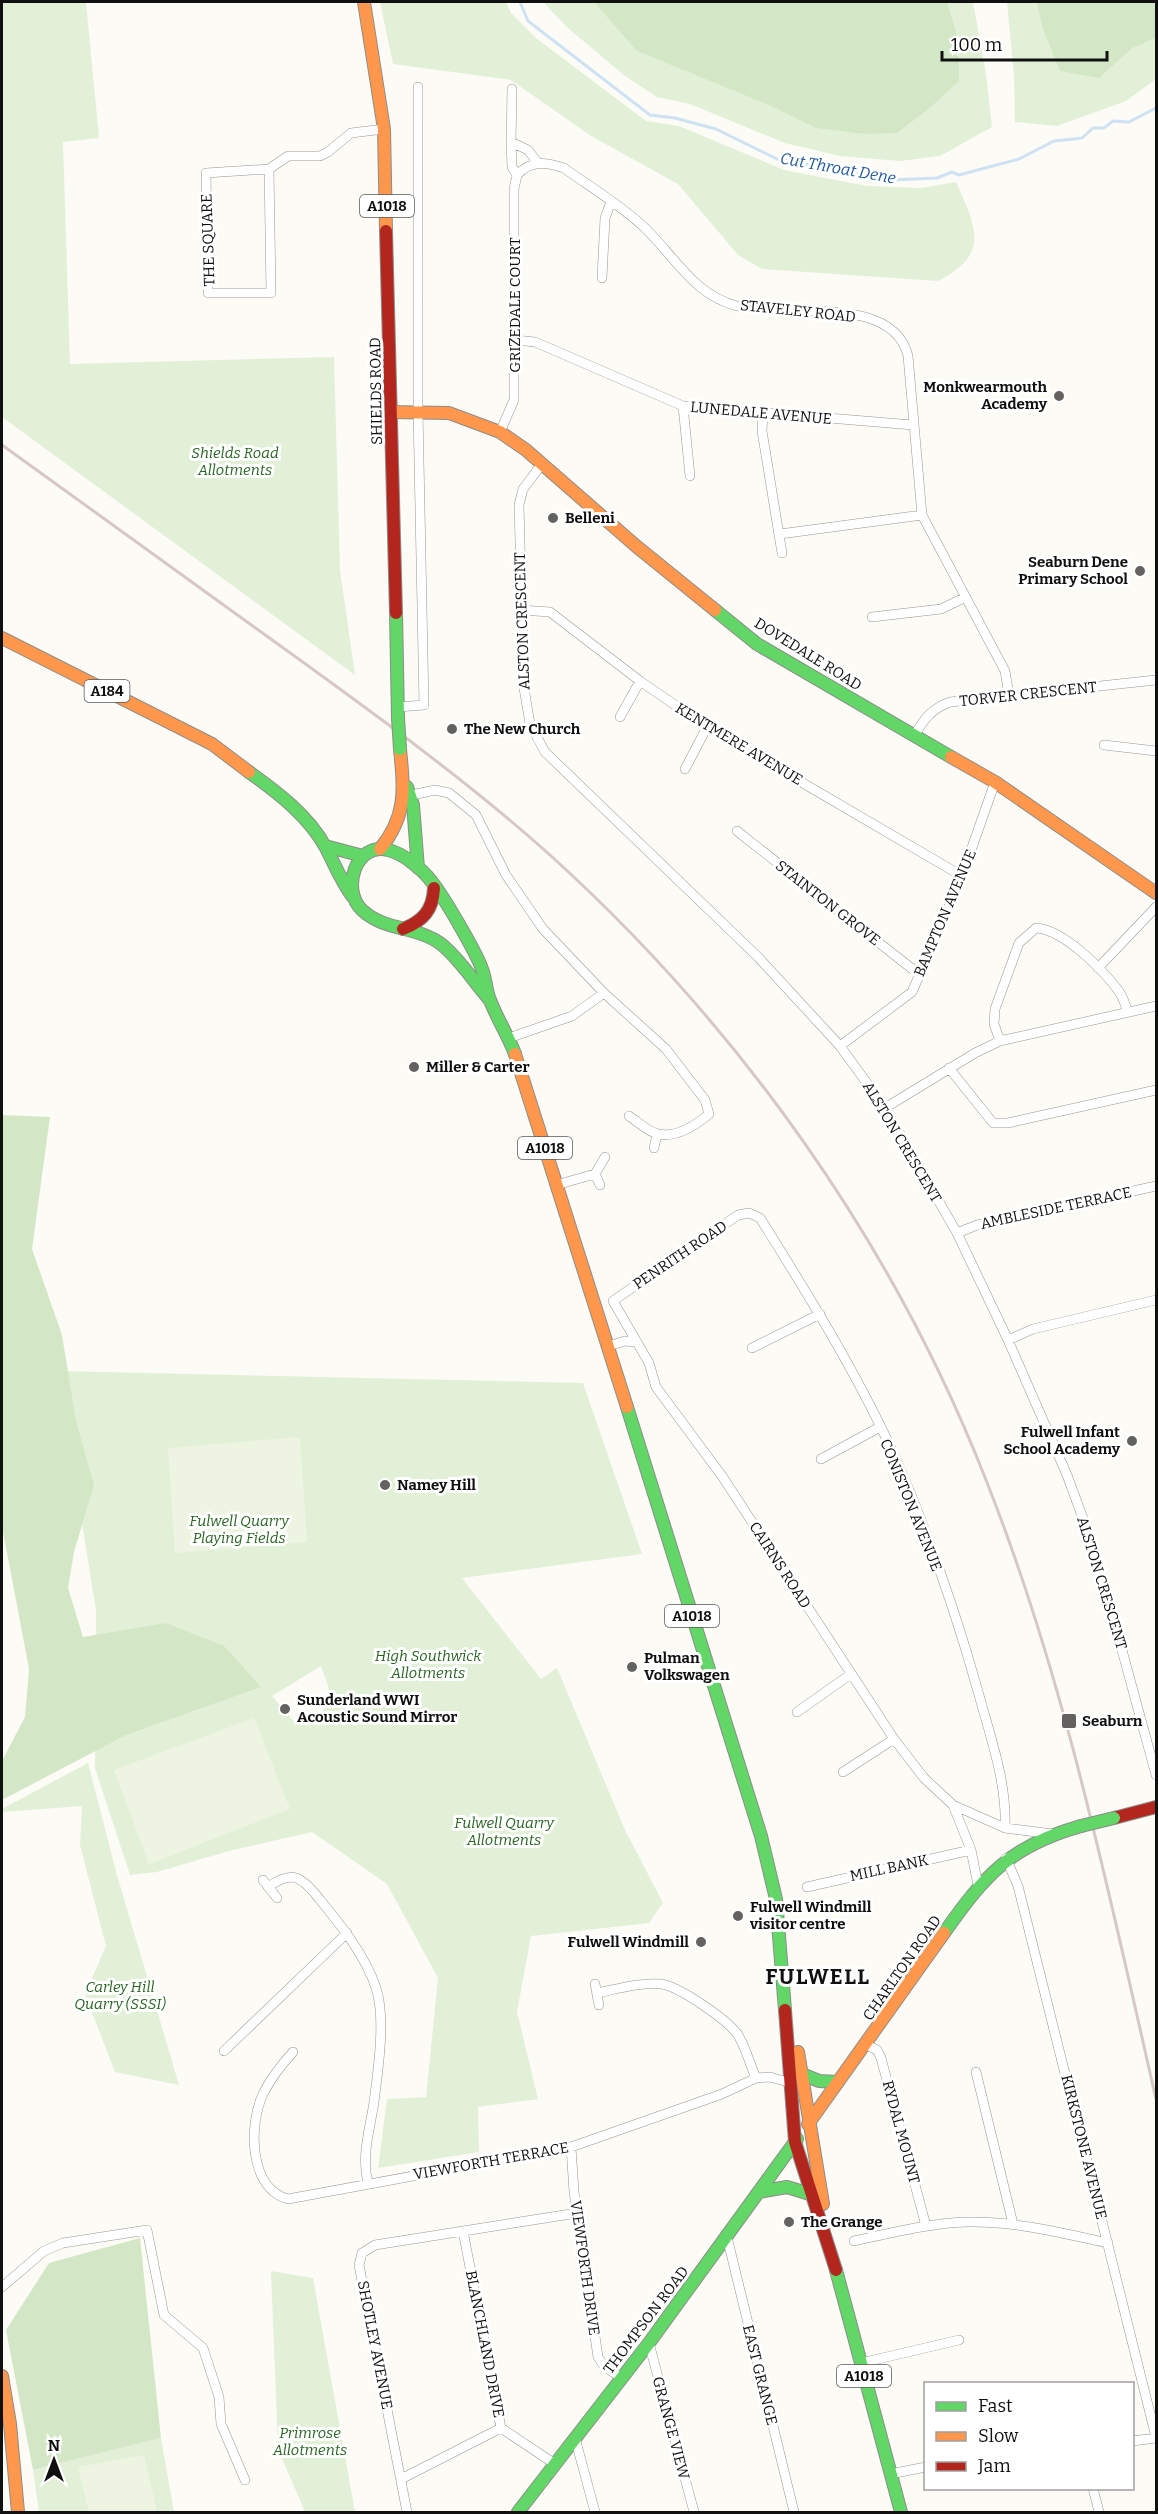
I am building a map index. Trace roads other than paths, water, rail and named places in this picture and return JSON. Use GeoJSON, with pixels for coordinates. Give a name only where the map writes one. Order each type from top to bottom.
{"type":"FeatureCollection","features":[{"type":"Feature","properties":{"kind":"main road","name":"SHIELDS ROAD"},"geometry":{"type":"LineString","coordinates":[[364,2],[384,129],[398,712],[404,781]]}},
{"type":"Feature","properties":{"kind":"main road","name":"DOVEDALE ROAD"},"geometry":{"type":"LineString","coordinates":[[391,412],[449,413],[500,432],[542,464],[636,546],[757,644],[995,782],[1156,893]]}},
{"type":"Feature","properties":{"kind":"main road","name":"A184"},"geometry":{"type":"LineString","coordinates":[[2,638],[212,744],[286,799],[325,846],[336,872],[353,897]]}},
{"type":"Feature","properties":{"kind":"main road","name":"A1018"},"geometry":{"type":"LineString","coordinates":[[404,781],[412,795],[413,837],[418,868]]}},
{"type":"Feature","properties":{"kind":"main road","name":"A1018"},"geometry":{"type":"LineString","coordinates":[[380,849],[400,821],[404,781]]}},
{"type":"Feature","properties":{"kind":"main road"},"geometry":{"type":"LineString","coordinates":[[325,846],[363,856]]}},
{"type":"Feature","properties":{"kind":"main road"},"geometry":{"type":"LineString","coordinates":[[380,849],[399,854],[418,868],[434,888],[434,902],[423,921],[403,929],[392,928],[375,920],[362,910],[353,897],[351,876],[356,864],[363,856],[380,849]]}},
{"type":"Feature","properties":{"kind":"main road","name":"A1018"},"geometry":{"type":"LineString","coordinates":[[434,888],[482,969],[489,999]]}},
{"type":"Feature","properties":{"kind":"main road","name":"A1018"},"geometry":{"type":"LineString","coordinates":[[403,929],[429,936],[441,944],[489,999],[509,1038],[608,1346],[761,1836],[776,1899],[795,2142],[828,2239],[901,2512]]}},
{"type":"Feature","properties":{"kind":"main road","name":"CHARLTON ROAD"},"geometry":{"type":"LineString","coordinates":[[795,2142],[867,2045],[978,1886],[1006,1858],[1053,1834],[1114,1818],[1155,1811]]}},
{"type":"Feature","properties":{"kind":"main road","name":"A1018"},"geometry":{"type":"LineString","coordinates":[[785,1998],[811,2120],[828,2239]]}},
{"type":"Feature","properties":{"kind":"main road"},"geometry":{"type":"LineString","coordinates":[[802,2074],[819,2081],[838,2082]]}},
{"type":"Feature","properties":{"kind":"main road","name":"THOMPSON ROAD"},"geometry":{"type":"LineString","coordinates":[[518,2512],[649,2343],[795,2142]]}},
{"type":"Feature","properties":{"kind":"main road"},"geometry":{"type":"LineString","coordinates":[[759,2192],[787,2187],[813,2195]]}},
{"type":"Feature","properties":{"kind":"main road"},"geometry":{"type":"LineString","coordinates":[[2,2376],[10,2424],[18,2512]]}},
{"type":"Feature","properties":{"kind":"street"},"geometry":{"type":"LineString","coordinates":[[398,712],[424,705],[418,411],[418,87]]}},
{"type":"Feature","properties":{"kind":"street"},"geometry":{"type":"LineString","coordinates":[[512,89],[512,166],[517,175],[538,163]]}},
{"type":"Feature","properties":{"kind":"street","name":"THE SQUARE"},"geometry":{"type":"LineString","coordinates":[[269,169],[271,293],[208,293],[206,173],[269,169],[288,156],[320,156],[328,153],[351,133],[384,129]]}},
{"type":"Feature","properties":{"kind":"street","name":"STAVELEY ROAD"},"geometry":{"type":"LineString","coordinates":[[511,142],[535,155],[538,163],[549,163],[564,168],[644,227],[689,280],[715,297],[746,307],[817,310],[860,316],[886,324],[898,333],[905,343],[908,356],[922,515],[1005,671],[1009,695]]}},
{"type":"Feature","properties":{"kind":"street","name":"GRIZEDALE COURT"},"geometry":{"type":"LineString","coordinates":[[500,432],[514,400],[514,189],[517,175]]}},
{"type":"Feature","properties":{"kind":"street"},"geometry":{"type":"LineString","coordinates":[[602,278],[605,218],[611,202]]}},
{"type":"Feature","properties":{"kind":"street","name":"LUNEDALE AVENUE"},"geometry":{"type":"LineString","coordinates":[[515,340],[535,342],[683,406],[913,425]]}},
{"type":"Feature","properties":{"kind":"street"},"geometry":{"type":"LineString","coordinates":[[683,406],[690,476]]}},
{"type":"Feature","properties":{"kind":"street"},"geometry":{"type":"LineString","coordinates":[[763,414],[762,430],[782,553]]}},
{"type":"Feature","properties":{"kind":"street","name":"ALSTON CRESCENT"},"geometry":{"type":"LineString","coordinates":[[542,464],[523,489],[519,505],[524,688],[530,724],[545,752],[758,957],[840,1046],[885,1108],[957,1233],[1008,1340],[1083,1516],[1156,1775]]}},
{"type":"Feature","properties":{"kind":"street"},"geometry":{"type":"LineString","coordinates":[[780,534],[922,515]]}},
{"type":"Feature","properties":{"kind":"street"},"geometry":{"type":"LineString","coordinates":[[872,617],[941,609],[966,597]]}},
{"type":"Feature","properties":{"kind":"street","name":"KENTMERE AVENUE"},"geometry":{"type":"LineString","coordinates":[[521,610],[550,612],[640,681],[707,727],[962,876]]}},
{"type":"Feature","properties":{"kind":"street","name":"TORVER CRESCENT"},"geometry":{"type":"LineString","coordinates":[[914,736],[927,715],[935,708],[950,702],[1156,680]]}},
{"type":"Feature","properties":{"kind":"street"},"geometry":{"type":"LineString","coordinates":[[620,717],[640,681]]}},
{"type":"Feature","properties":{"kind":"street"},"geometry":{"type":"LineString","coordinates":[[685,770],[707,727]]}},
{"type":"Feature","properties":{"kind":"street"},"geometry":{"type":"LineString","coordinates":[[1104,745],[1156,751]]}},
{"type":"Feature","properties":{"kind":"street","name":"BAMPTON AVENUE"},"geometry":{"type":"LineString","coordinates":[[840,1046],[912,992],[962,876],[995,782]]}},
{"type":"Feature","properties":{"kind":"street"},"geometry":{"type":"LineString","coordinates":[[412,795],[435,790],[449,793],[476,815],[506,875],[543,929],[604,993],[666,1049],[705,1100],[709,1114],[698,1124],[674,1134],[657,1134],[629,1116]]}},
{"type":"Feature","properties":{"kind":"street","name":"STAINTON GROVE"},"geometry":{"type":"LineString","coordinates":[[737,831],[920,975]]}},
{"type":"Feature","properties":{"kind":"street"},"geometry":{"type":"LineString","coordinates":[[1098,968],[1156,907]]}},
{"type":"Feature","properties":{"kind":"street"},"geometry":{"type":"LineString","coordinates":[[1000,1041],[994,1024],[995,1009],[1019,942],[1036,928],[1057,933],[1098,968],[1120,992],[1128,1012]]}},
{"type":"Feature","properties":{"kind":"street"},"geometry":{"type":"LineString","coordinates":[[509,1038],[572,1016],[604,993]]}},
{"type":"Feature","properties":{"kind":"street"},"geometry":{"type":"LineString","coordinates":[[885,1108],[949,1068],[1000,1041],[1156,1006]]}},
{"type":"Feature","properties":{"kind":"street"},"geometry":{"type":"LineString","coordinates":[[949,1068],[993,1123],[1008,1123],[1156,1090]]}},
{"type":"Feature","properties":{"kind":"street"},"geometry":{"type":"LineString","coordinates":[[654,1148],[657,1134]]}},
{"type":"Feature","properties":{"kind":"street"},"geometry":{"type":"LineString","coordinates":[[556,1185],[595,1174],[605,1157]]}},
{"type":"Feature","properties":{"kind":"street"},"geometry":{"type":"LineString","coordinates":[[595,1174],[600,1185]]}},
{"type":"Feature","properties":{"kind":"street","name":"AMBLESIDE TERRACE"},"geometry":{"type":"LineString","coordinates":[[957,1233],[977,1225],[1156,1186]]}},
{"type":"Feature","properties":{"kind":"street","name":"PENRITH ROAD"},"geometry":{"type":"LineString","coordinates":[[613,1301],[738,1215],[748,1213]]}},
{"type":"Feature","properties":{"kind":"street","name":"CONISTON AVENUE"},"geometry":{"type":"LineString","coordinates":[[748,1213],[760,1218],[820,1314],[880,1426],[918,1515],[970,1662],[1004,1791],[1005,1828]]}},
{"type":"Feature","properties":{"kind":"street"},"geometry":{"type":"LineString","coordinates":[[592,1299],[613,1301]]}},
{"type":"Feature","properties":{"kind":"street"},"geometry":{"type":"LineString","coordinates":[[1008,1340],[1033,1329],[1156,1300]]}},
{"type":"Feature","properties":{"kind":"street","name":"CAIRNS ROAD"},"geometry":{"type":"LineString","coordinates":[[613,1301],[649,1362],[656,1387],[722,1476],[894,1739],[924,1778],[953,1805],[1005,1828],[1053,1834]]}},
{"type":"Feature","properties":{"kind":"street"},"geometry":{"type":"LineString","coordinates":[[752,1348],[820,1314]]}},
{"type":"Feature","properties":{"kind":"street"},"geometry":{"type":"LineString","coordinates":[[608,1346],[625,1341],[637,1342]]}},
{"type":"Feature","properties":{"kind":"street"},"geometry":{"type":"LineString","coordinates":[[821,1459],[880,1426]]}},
{"type":"Feature","properties":{"kind":"street"},"geometry":{"type":"LineString","coordinates":[[797,1712],[851,1674]]}},
{"type":"Feature","properties":{"kind":"street"},"geometry":{"type":"LineString","coordinates":[[843,1772],[894,1739]]}},
{"type":"Feature","properties":{"kind":"street","name":"CAIRNS ROAD"},"geometry":{"type":"LineString","coordinates":[[953,1805],[971,1850],[978,1886]]}},
{"type":"Feature","properties":{"kind":"street","name":"MILL BANK"},"geometry":{"type":"LineString","coordinates":[[807,1887],[971,1850]]}},
{"type":"Feature","properties":{"kind":"street","name":"KIRKSTONE AVENUE"},"geometry":{"type":"LineString","coordinates":[[1006,1858],[1018,1886],[1156,2437]]}},
{"type":"Feature","properties":{"kind":"street"},"geometry":{"type":"LineString","coordinates":[[277,1898],[266,1883],[282,1877],[301,1879],[347,1933],[375,1986],[379,2001],[380,2024],[374,2101],[364,2159],[368,2183]]}},
{"type":"Feature","properties":{"kind":"street"},"geometry":{"type":"LineString","coordinates":[[224,2051],[347,1933]]}},
{"type":"Feature","properties":{"kind":"street"},"geometry":{"type":"LineString","coordinates":[[599,2005],[596,1989],[646,1984],[662,1984],[676,1988],[730,2026],[738,2035],[756,2078],[770,2077],[791,2083]]}},
{"type":"Feature","properties":{"kind":"street","name":"RYDAL MOUNT"},"geometry":{"type":"LineString","coordinates":[[867,2045],[877,2050],[881,2058],[926,2226]]}},
{"type":"Feature","properties":{"kind":"street","name":"VIEWFORTH TERRACE"},"geometry":{"type":"LineString","coordinates":[[292,2052],[275,2073],[263,2095],[256,2131],[257,2170],[264,2183],[274,2193],[288,2199],[571,2147],[722,2094],[756,2078]]}},
{"type":"Feature","properties":{"kind":"street"},"geometry":{"type":"LineString","coordinates":[[976,2072],[1013,2224]]}},
{"type":"Feature","properties":{"kind":"street","name":"VIEWFORTH DRIVE"},"geometry":{"type":"LineString","coordinates":[[571,2147],[577,2212],[598,2357],[604,2366],[622,2378]]}},
{"type":"Feature","properties":{"kind":"street","name":"SHOTLEY AVENUE"},"geometry":{"type":"LineString","coordinates":[[408,2512],[359,2265],[362,2253],[375,2245],[577,2212]]}},
{"type":"Feature","properties":{"kind":"street"},"geometry":{"type":"LineString","coordinates":[[854,2241],[926,2226],[967,2222],[1013,2224],[1108,2242]]}},
{"type":"Feature","properties":{"kind":"street"},"geometry":{"type":"LineString","coordinates":[[2,2287],[44,2251],[63,2243],[147,2230],[164,2315],[203,2348],[219,2397],[221,2424],[245,2480]]}},
{"type":"Feature","properties":{"kind":"street","name":"BLANCHLAND DRIVE"},"geometry":{"type":"LineString","coordinates":[[463,2231],[501,2428],[555,2464]]}},
{"type":"Feature","properties":{"kind":"street","name":"EAST GRANGE"},"geometry":{"type":"LineString","coordinates":[[727,2237],[794,2512]]}},
{"type":"Feature","properties":{"kind":"street"},"geometry":{"type":"LineString","coordinates":[[861,2362],[959,2340]]}},
{"type":"Feature","properties":{"kind":"street","name":"GRANGE VIEW"},"geometry":{"type":"LineString","coordinates":[[649,2343],[694,2512]]}},
{"type":"Feature","properties":{"kind":"street"},"geometry":{"type":"LineString","coordinates":[[402,2479],[501,2428]]}},
{"type":"Feature","properties":{"kind":"street"},"geometry":{"type":"LineString","coordinates":[[1134,2441],[1156,2437]]}},
{"type":"Feature","properties":{"kind":"street"},"geometry":{"type":"LineString","coordinates":[[575,2438],[595,2512]]}},
{"type":"Feature","properties":{"kind":"street"},"geometry":{"type":"LineString","coordinates":[[890,2474],[924,2467]]}},
{"type":"Feature","properties":{"kind":"street"},"geometry":{"type":"LineString","coordinates":[[1093,2490],[1097,2512]]}},
{"type":"Feature","properties":{"kind":"waterway","name":"Cut Throat Dene"},"geometry":{"type":"LineString","coordinates":[[520,2],[528,21],[650,115],[675,118],[716,129],[777,159],[892,180],[937,178],[952,172],[959,175],[1019,159],[1054,141],[1082,138],[1093,128],[1104,128],[1113,121],[1129,122],[1156,108]]}},
{"type":"Feature","properties":{"kind":"railway"},"geometry":{"type":"LineString","coordinates":[[2,445],[381,719],[450,772],[550,855],[619,921],[685,991],[746,1065],[804,1142],[857,1223],[905,1306],[948,1392],[986,1480],[1014,1555],[1039,1631],[1083,1786],[1156,2099]]}},
{"type":"Feature","properties":{"kind":"place","name":"Monkwearmouth Academy"},"geometry":{"type":"Point","coordinates":[1059,396]}},
{"type":"Feature","properties":{"kind":"place","name":"Belleni"},"geometry":{"type":"Point","coordinates":[553,518]}},
{"type":"Feature","properties":{"kind":"place","name":"Seaburn Dene Primary School"},"geometry":{"type":"Point","coordinates":[1140,571]}},
{"type":"Feature","properties":{"kind":"place","name":"The New Church"},"geometry":{"type":"Point","coordinates":[452,729]}},
{"type":"Feature","properties":{"kind":"place","name":"Miller & Carter"},"geometry":{"type":"Point","coordinates":[414,1067]}},
{"type":"Feature","properties":{"kind":"place","name":"Fulwell Infant School Academy"},"geometry":{"type":"Point","coordinates":[1132,1441]}},
{"type":"Feature","properties":{"kind":"place","name":"Namey Hill"},"geometry":{"type":"Point","coordinates":[385,1485]}},
{"type":"Feature","properties":{"kind":"place","name":"Pulman Volkswagen"},"geometry":{"type":"Point","coordinates":[632,1667]}},
{"type":"Feature","properties":{"kind":"place","name":"Sunderland WWI Acoustic Sound Mirror"},"geometry":{"type":"Point","coordinates":[285,1709]}},
{"type":"Feature","properties":{"kind":"place","name":"Seaburn"},"geometry":{"type":"Point","coordinates":[1069,1721]}},
{"type":"Feature","properties":{"kind":"place","name":"Fulwell Windmill visitor centre"},"geometry":{"type":"Point","coordinates":[738,1916]}},
{"type":"Feature","properties":{"kind":"place","name":"Fulwell Windmill"},"geometry":{"type":"Point","coordinates":[701,1942]}},
{"type":"Feature","properties":{"kind":"place","name":"The Grange"},"geometry":{"type":"Point","coordinates":[789,2222]}},
{"type":"Feature","properties":{"kind":"district","name":"FULWELL"},"geometry":{"type":"Point","coordinates":[818,1977]}},
{"type":"Feature","properties":{"kind":"park label","name":"Shields Road Allotments"},"geometry":{"type":"Point","coordinates":[235,462]}},
{"type":"Feature","properties":{"kind":"park label","name":"Fulwell Quarry Playing Fields"},"geometry":{"type":"Point","coordinates":[239,1530]}},
{"type":"Feature","properties":{"kind":"park label","name":"High Southwick Allotments"},"geometry":{"type":"Point","coordinates":[428,1664]}},
{"type":"Feature","properties":{"kind":"park label","name":"Fulwell Quarry Allotments"},"geometry":{"type":"Point","coordinates":[504,1832]}},
{"type":"Feature","properties":{"kind":"park label","name":"Carley Hill Quarry (SSSI)"},"geometry":{"type":"Point","coordinates":[120,1996]}},
{"type":"Feature","properties":{"kind":"park label","name":"Primrose Allotments"},"geometry":{"type":"Point","coordinates":[310,2442]}}]}
